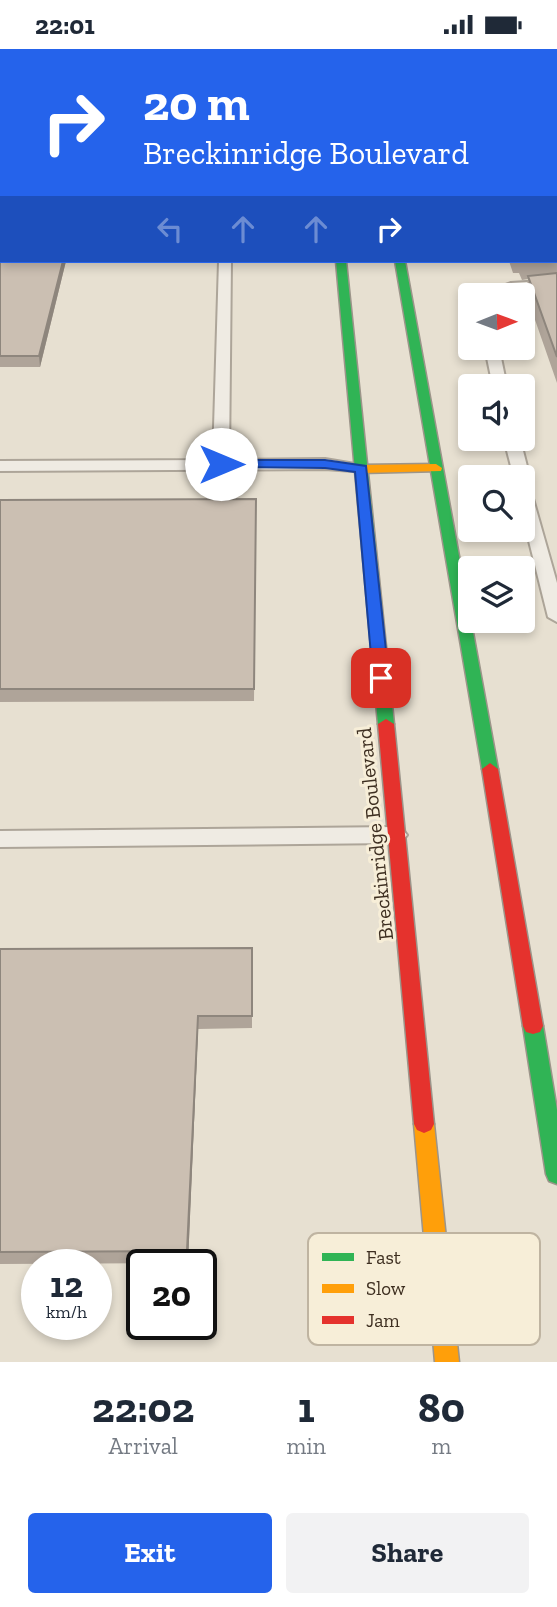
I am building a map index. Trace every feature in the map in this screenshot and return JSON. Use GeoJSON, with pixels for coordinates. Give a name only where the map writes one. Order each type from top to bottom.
{"type":"FeatureCollection","features":[{"type":"Feature","properties":{"kind":"street","name":"Breckinridge Boulevard"},"geometry":{"type":"LineString","coordinates":[[341,263],[435,1233]]}},
{"type":"Feature","properties":{"kind":"street"},"geometry":{"type":"LineString","coordinates":[[400,263],[491,772],[557,1174]]}},
{"type":"Feature","properties":{"kind":"street"},"geometry":{"type":"LineString","coordinates":[[361,468],[436,468]]}},
{"type":"Feature","properties":{"kind":"lane"},"geometry":{"type":"LineString","coordinates":[[221,464],[225,263]]}},
{"type":"Feature","properties":{"kind":"lane"},"geometry":{"type":"LineString","coordinates":[[536,285],[557,284]]}},
{"type":"Feature","properties":{"kind":"lane"},"geometry":{"type":"LineString","coordinates":[[0,465],[325,464],[361,468]]}},
{"type":"Feature","properties":{"kind":"lane"},"geometry":{"type":"LineString","coordinates":[[535,531],[557,617]]}},
{"type":"Feature","properties":{"kind":"lane"},"geometry":{"type":"LineString","coordinates":[[0,839],[396,835]]}},
{"type":"Feature","properties":{"kind":"building"},"geometry":{"type":"Polygon","coordinates":[[[0,263],[62,263],[39,356],[0,356],[0,263]]]}},
{"type":"Feature","properties":{"kind":"building"},"geometry":{"type":"Polygon","coordinates":[[[557,273],[557,357],[536,298],[536,283],[531,283],[528,276],[557,273]]]}},
{"type":"Feature","properties":{"kind":"building"},"geometry":{"type":"Polygon","coordinates":[[[256,499],[254,689],[0,689],[0,500],[256,499]]]}},
{"type":"Feature","properties":{"kind":"building"},"geometry":{"type":"Polygon","coordinates":[[[252,948],[252,1016],[198,1016],[187,1249],[112,1251],[112,1249],[21,1249],[21,1252],[0,1252],[0,949],[252,948]]]}},
{"type":"Feature","properties":{"kind":"traffic: fast"},"geometry":{"type":"LineString","coordinates":[[341,263],[386,724]]}},
{"type":"Feature","properties":{"kind":"traffic: fast"},"geometry":{"type":"LineString","coordinates":[[400,263],[490,769]]}},
{"type":"Feature","properties":{"kind":"traffic: fast"},"geometry":{"type":"LineString","coordinates":[[533,1026],[557,1174]]}},
{"type":"Feature","properties":{"kind":"traffic: slow"},"geometry":{"type":"LineString","coordinates":[[361,469],[436,468]]}},
{"type":"Feature","properties":{"kind":"traffic: slow"},"geometry":{"type":"LineString","coordinates":[[424,1124],[435,1233]]}},
{"type":"Feature","properties":{"kind":"traffic: slow"},"geometry":{"type":"LineString","coordinates":[[445,1345],[447,1362]]}},
{"type":"Feature","properties":{"kind":"traffic: jam"},"geometry":{"type":"LineString","coordinates":[[386,724],[424,1124]]}},
{"type":"Feature","properties":{"kind":"traffic: jam"},"geometry":{"type":"LineString","coordinates":[[490,769],[533,1026]]}},
{"type":"Feature","properties":{"kind":"route"},"geometry":{"type":"LineString","coordinates":[[221,464],[325,464],[361,468],[381,678]]}}]}
